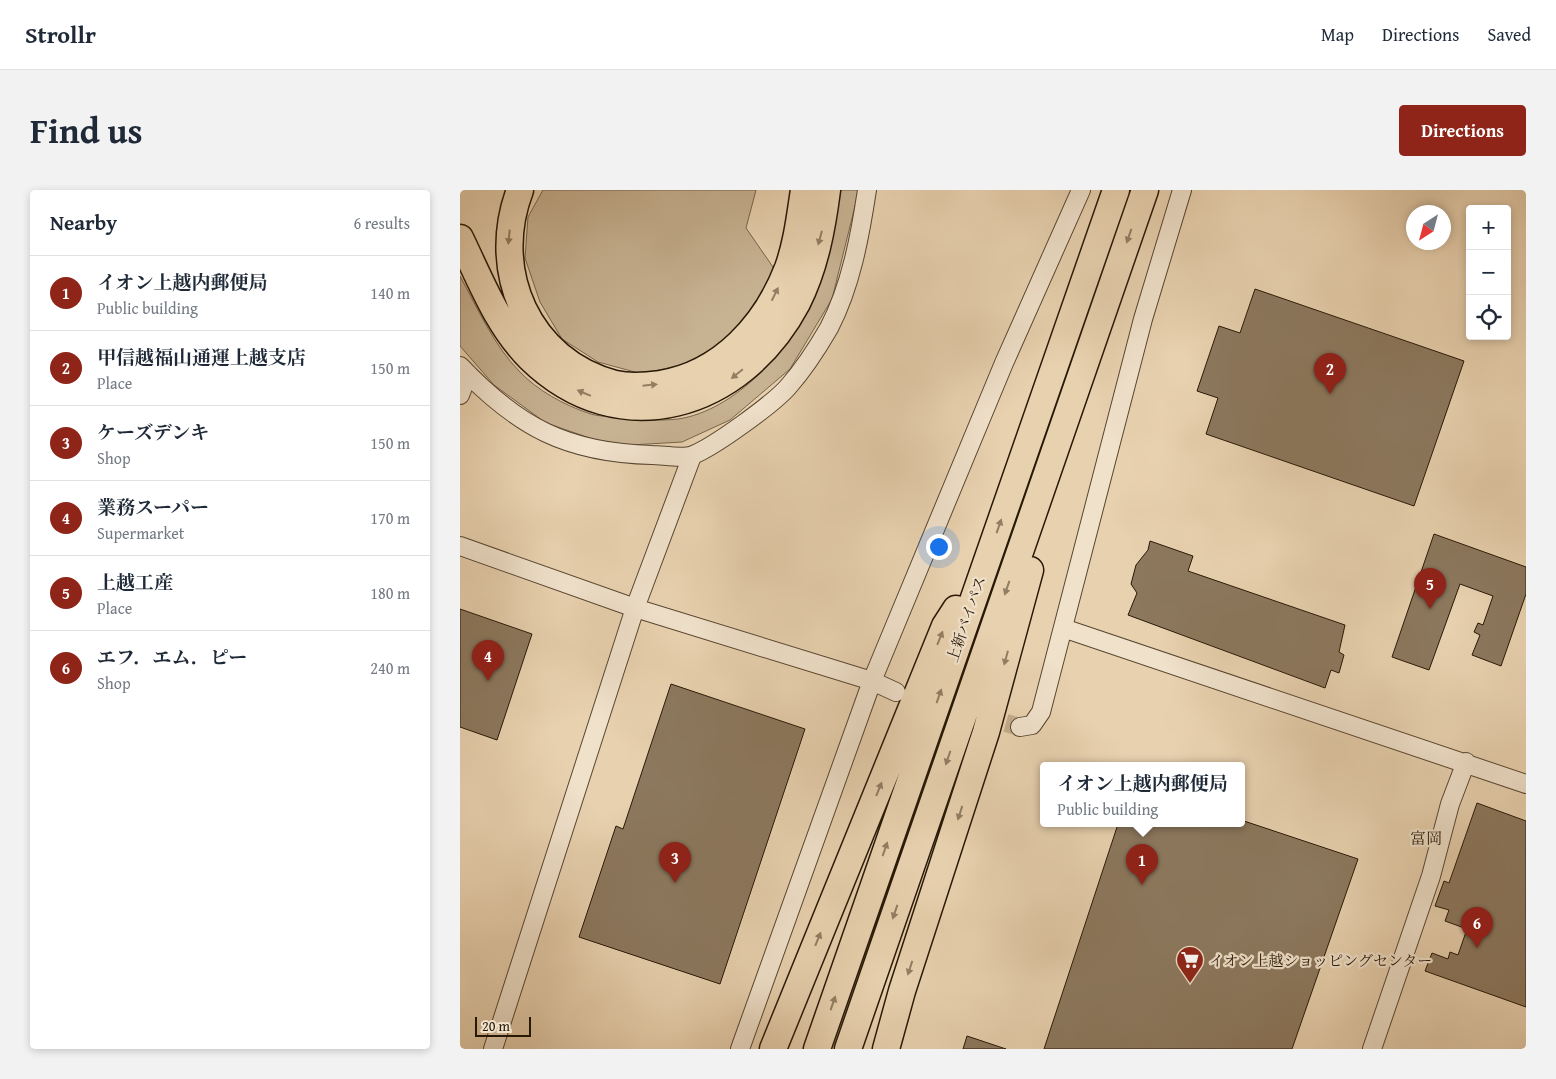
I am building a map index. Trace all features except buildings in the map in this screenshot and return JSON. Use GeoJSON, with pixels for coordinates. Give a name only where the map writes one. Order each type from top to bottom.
{"type":"FeatureCollection","features":[{"type":"Feature","properties":{"kind":"highway"},"geometry":{"type":"LineString","coordinates":[[520,190],[513,209],[508,242],[510,274],[521,306],[539,335],[560,356],[585,373],[616,384],[646,386],[674,382],[704,371],[730,353],[752,331],[772,300],[788,268],[799,228],[804,190]]}},
{"type":"Feature","properties":{"kind":"highway"},"geometry":{"type":"LineString","coordinates":[[460,238],[488,297],[509,332],[530,357],[554,377],[581,393],[609,403],[636,407],[669,406],[699,396],[725,384],[753,361],[777,334],[797,302],[813,264],[822,230],[827,190]]}},
{"type":"Feature","properties":{"kind":"highway","name":"上新バイパス"},"geometry":{"type":"LineString","coordinates":[[817,1049],[1116,190]]}},
{"type":"Feature","properties":{"kind":"highway","name":"上新バイパス"},"geometry":{"type":"LineString","coordinates":[[848,1049],[1145,190]]}},
{"type":"Feature","properties":{"kind":"highway"},"geometry":{"type":"LineString","coordinates":[[886,1049],[902,991],[986,732],[1092,340]]}},
{"type":"Feature","properties":{"kind":"highway"},"geometry":{"type":"LineString","coordinates":[[773,1049],[945,626],[990,551]]}},
{"type":"Feature","properties":{"kind":"street"},"geometry":{"type":"LineString","coordinates":[[464,370],[502,405],[543,433],[570,444],[624,454],[692,456],[736,430],[787,388],[829,327],[851,270],[867,190]]}},
{"type":"Feature","properties":{"kind":"street"},"geometry":{"type":"LineString","coordinates":[[740,1049],[872,681],[1004,364],[1081,190]]}},
{"type":"Feature","properties":{"kind":"street"},"geometry":{"type":"LineString","coordinates":[[1020,727],[1032,725],[1041,712],[1143,318],[1182,190]]}},
{"type":"Feature","properties":{"kind":"street"},"geometry":{"type":"LineString","coordinates":[[460,395],[464,370]]}},
{"type":"Feature","properties":{"kind":"street"},"geometry":{"type":"LineString","coordinates":[[493,1049],[635,608],[692,456]]}},
{"type":"Feature","properties":{"kind":"street"},"geometry":{"type":"LineString","coordinates":[[460,546],[635,608],[872,681],[896,692]]}},
{"type":"Feature","properties":{"kind":"street"},"geometry":{"type":"LineString","coordinates":[[1063,628],[1466,762],[1526,784]]}},
{"type":"Feature","properties":{"kind":"street"},"geometry":{"type":"LineString","coordinates":[[1372,1049],[1431,876],[1450,804],[1466,762]]}},
{"type":"Feature","properties":{"kind":"shaded area"},"geometry":{"type":"Polygon","coordinates":[[[543,190],[756,190],[746,228],[775,270],[752,311],[728,340],[685,364],[642,374],[598,362],[562,339],[540,302],[525,258],[528,217],[543,190]]]}},
{"type":"Feature","properties":{"kind":"shaded area"},"geometry":{"type":"Polygon","coordinates":[[[841,190],[859,190],[832,299],[790,369],[730,420],[682,442],[613,446],[546,423],[494,385],[460,346],[460,276],[502,351],[527,379],[551,396],[579,410],[600,416],[664,420],[699,414],[720,404],[758,375],[790,338],[803,318],[817,286],[829,245],[841,190]]]}},
{"type":"Feature","properties":{"kind":"tunnel"},"geometry":{"type":"LineString","coordinates":[[928,701],[1020,727]]}},
{"type":"Feature","properties":{"kind":"place","name":"甲信越福山通運上越支店"},"geometry":{"type":"Point","coordinates":[1330,394]}},
{"type":"Feature","properties":{"kind":"place","name":"上越工産"},"geometry":{"type":"Point","coordinates":[1430,609]}},
{"type":"Feature","properties":{"kind":"place","name":"業務スーパー"},"geometry":{"type":"Point","coordinates":[488,681]}},
{"type":"Feature","properties":{"kind":"place","name":"ケーズデンキ"},"geometry":{"type":"Point","coordinates":[675,883]}},
{"type":"Feature","properties":{"kind":"place","name":"イオン上越内郵便局"},"geometry":{"type":"Point","coordinates":[1142,885]}},
{"type":"Feature","properties":{"kind":"place","name":"エフ．エム．ピー"},"geometry":{"type":"Point","coordinates":[1477,948]}},
{"type":"Feature","properties":{"kind":"place","name":"イオン上越ショッピングセンター"},"geometry":{"type":"Point","coordinates":[1190,984]}},
{"type":"Feature","properties":{"kind":"district","name":"富岡"},"geometry":{"type":"Point","coordinates":[1426,838]}}]}
